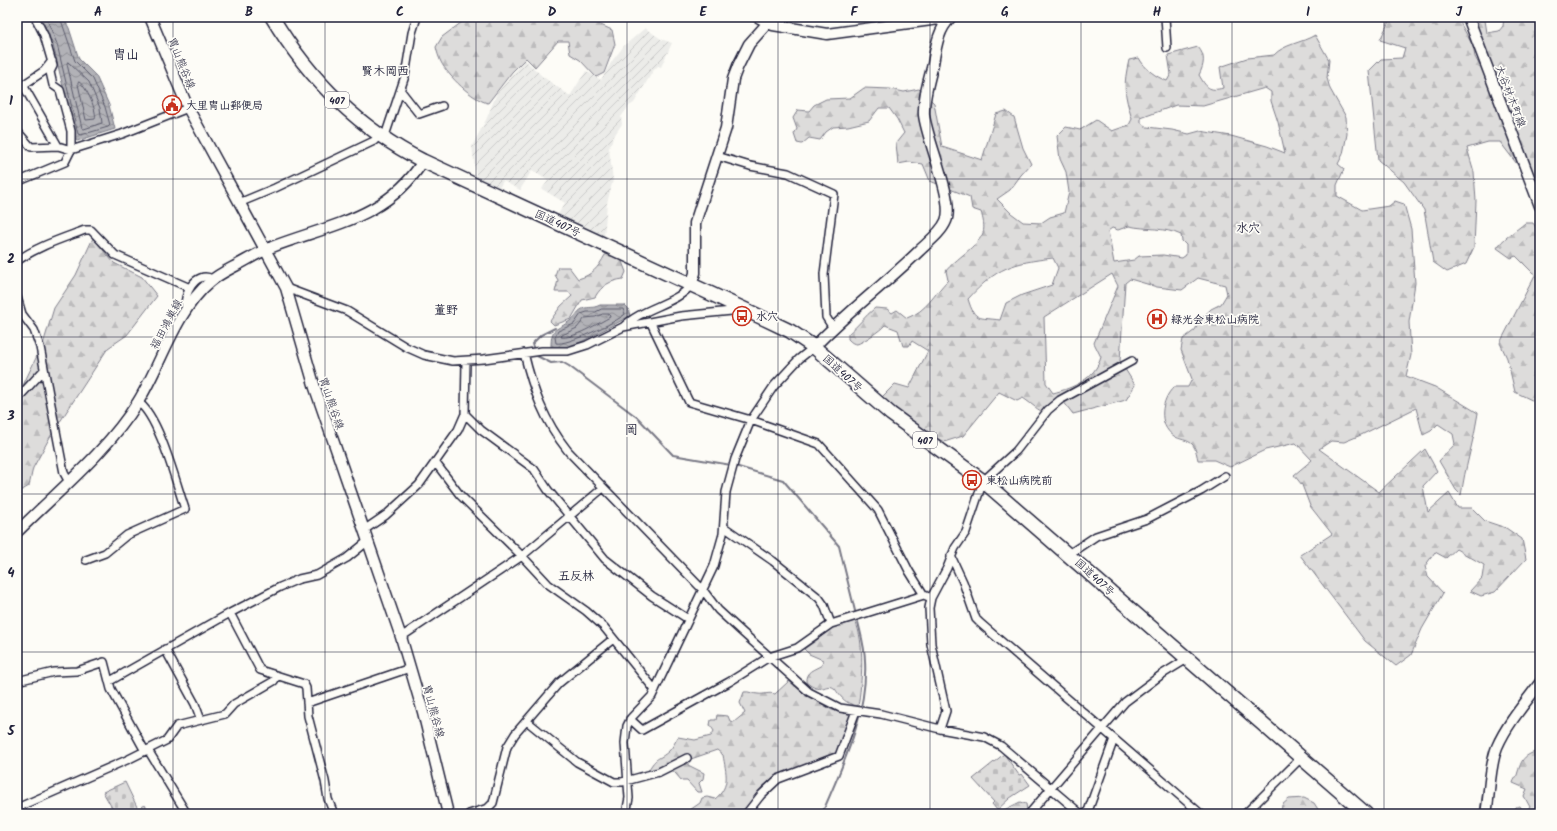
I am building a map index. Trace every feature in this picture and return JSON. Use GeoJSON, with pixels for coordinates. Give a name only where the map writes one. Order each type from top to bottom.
{"type":"FeatureCollection","features":[{"type":"Feature","properties":{"kind":"highway","name":"国道407号"},"geometry":{"type":"LineString","coordinates":[[272,17],[295,53],[320,83],[344,108],[382,138],[422,161],[790,331],[814,347],[891,414],[983,481],[1069,554],[1187,659],[1366,814]]}},
{"type":"Feature","properties":{"kind":"main road"},"geometry":{"type":"LineString","coordinates":[[758,17],[827,34],[939,19],[948,20],[936,47],[924,108],[930,143],[944,186],[948,213],[946,222],[939,232],[906,264],[833,328],[814,347]]}},
{"type":"Feature","properties":{"kind":"main road","name":"大谷材木町線"},"geometry":{"type":"LineString","coordinates":[[1468,17],[1540,206]]}},
{"type":"Feature","properties":{"kind":"main road","name":"胄山熊谷線"},"geometry":{"type":"LineString","coordinates":[[153,18],[188,108],[238,203],[286,288],[317,395],[401,637],[449,813]]}},
{"type":"Feature","properties":{"kind":"main road"},"geometry":{"type":"LineString","coordinates":[[691,285],[695,273],[695,223],[726,128],[733,79],[749,44],[770,20]]}},
{"type":"Feature","properties":{"kind":"main road","name":"福田鴻巣線"},"geometry":{"type":"LineString","coordinates":[[17,532],[114,434],[138,402],[186,309],[212,279],[265,250],[348,222],[369,212],[405,184],[422,161]]}},
{"type":"Feature","properties":{"kind":"main road"},"geometry":{"type":"LineString","coordinates":[[1486,814],[1492,764],[1497,748],[1511,722],[1540,683]]}},
{"type":"Feature","properties":{"kind":"street"},"geometry":{"type":"LineString","coordinates":[[17,182],[65,162],[71,150],[69,124],[60,90],[53,85],[50,72],[53,66],[52,61],[44,35],[35,17]]}},
{"type":"Feature","properties":{"kind":"street"},"geometry":{"type":"LineString","coordinates":[[238,203],[275,188],[382,138],[401,91],[412,33],[417,17]]}},
{"type":"Feature","properties":{"kind":"street"},"geometry":{"type":"LineString","coordinates":[[1165,17],[1167,48]]}},
{"type":"Feature","properties":{"kind":"street"},"geometry":{"type":"LineString","coordinates":[[52,61],[44,71],[23,85],[58,146]]}},
{"type":"Feature","properties":{"kind":"street"},"geometry":{"type":"LineString","coordinates":[[401,91],[419,114],[442,106]]}},
{"type":"Feature","properties":{"kind":"street"},"geometry":{"type":"LineString","coordinates":[[17,131],[31,147],[58,146],[71,150],[122,134],[188,108]]}},
{"type":"Feature","properties":{"kind":"street"},"geometry":{"type":"LineString","coordinates":[[717,156],[750,166],[788,173],[834,194],[824,274],[826,318],[833,328]]}},
{"type":"Feature","properties":{"kind":"street"},"geometry":{"type":"LineString","coordinates":[[17,261],[42,246],[85,230],[91,230],[115,255],[190,288]]}},
{"type":"Feature","properties":{"kind":"street"},"geometry":{"type":"LineString","coordinates":[[186,309],[185,302],[190,288],[195,281],[202,277],[208,276],[212,279]]}},
{"type":"Feature","properties":{"kind":"street"},"geometry":{"type":"LineString","coordinates":[[286,288],[347,311],[387,337],[424,355],[447,360],[466,361],[524,353],[568,351],[580,348],[623,327],[645,310],[678,296],[691,285]]}},
{"type":"Feature","properties":{"kind":"street"},"geometry":{"type":"LineString","coordinates":[[17,297],[22,314],[36,336],[40,347],[64,473],[68,482]]}},
{"type":"Feature","properties":{"kind":"street"},"geometry":{"type":"LineString","coordinates":[[623,327],[651,323],[681,316],[746,310]]}},
{"type":"Feature","properties":{"kind":"street"},"geometry":{"type":"LineString","coordinates":[[651,323],[689,402],[751,420],[818,444],[878,510],[909,571],[928,597]]}},
{"type":"Feature","properties":{"kind":"street"},"geometry":{"type":"LineString","coordinates":[[626,814],[630,798],[624,734],[630,719],[652,696],[714,566],[724,527],[726,492],[735,459],[751,420],[774,386],[799,359],[814,347]]}},
{"type":"Feature","properties":{"kind":"street"},"geometry":{"type":"LineString","coordinates":[[524,353],[533,388],[548,423],[568,452],[703,590],[718,610],[769,658],[809,692],[840,708],[881,714],[940,729],[984,737],[1001,746],[1081,814]]}},
{"type":"Feature","properties":{"kind":"street"},"geometry":{"type":"LineString","coordinates":[[364,530],[375,523],[404,499],[419,484],[458,430],[465,414],[466,361]]}},
{"type":"Feature","properties":{"kind":"street"},"geometry":{"type":"LineString","coordinates":[[940,729],[946,711],[930,636],[928,597],[954,548],[966,532],[983,481],[1016,451],[1048,410],[1060,400],[1132,361]]}},
{"type":"Feature","properties":{"kind":"street"},"geometry":{"type":"LineString","coordinates":[[17,399],[44,370]]}},
{"type":"Feature","properties":{"kind":"street"},"geometry":{"type":"LineString","coordinates":[[86,560],[105,553],[127,535],[185,509],[159,434],[145,408],[138,402]]}},
{"type":"Feature","properties":{"kind":"street"},"geometry":{"type":"LineString","coordinates":[[465,414],[481,430],[534,469],[548,490],[605,559],[652,596],[688,619]]}},
{"type":"Feature","properties":{"kind":"street"},"geometry":{"type":"LineString","coordinates":[[435,462],[460,495],[548,584],[586,611],[604,627],[654,690]]}},
{"type":"Feature","properties":{"kind":"street"},"geometry":{"type":"LineString","coordinates":[[1069,554],[1096,536],[1147,519],[1201,491],[1225,476]]}},
{"type":"Feature","properties":{"kind":"street"},"geometry":{"type":"LineString","coordinates":[[401,637],[522,556],[602,488]]}},
{"type":"Feature","properties":{"kind":"street"},"geometry":{"type":"LineString","coordinates":[[724,527],[773,561],[819,598],[824,605],[831,624]]}},
{"type":"Feature","properties":{"kind":"street"},"geometry":{"type":"LineString","coordinates":[[110,681],[280,586],[299,578],[317,575],[347,558],[368,541]]}},
{"type":"Feature","properties":{"kind":"street"},"geometry":{"type":"LineString","coordinates":[[951,556],[963,582],[976,619],[1201,814]]}},
{"type":"Feature","properties":{"kind":"street"},"geometry":{"type":"LineString","coordinates":[[630,719],[642,730],[769,658],[797,648],[831,624],[928,597]]}},
{"type":"Feature","properties":{"kind":"street"},"geometry":{"type":"LineString","coordinates":[[230,613],[260,670],[304,684],[306,688],[308,716],[325,781],[328,799],[334,814]]}},
{"type":"Feature","properties":{"kind":"street"},"geometry":{"type":"LineString","coordinates":[[469,814],[488,808],[494,802],[507,747],[515,734],[528,722],[562,681],[613,639]]}},
{"type":"Feature","properties":{"kind":"street"},"geometry":{"type":"LineString","coordinates":[[165,649],[195,704],[201,720]]}},
{"type":"Feature","properties":{"kind":"street"},"geometry":{"type":"LineString","coordinates":[[1029,814],[1125,702],[1140,690],[1187,659]]}},
{"type":"Feature","properties":{"kind":"street"},"geometry":{"type":"LineString","coordinates":[[17,681],[54,672],[77,671],[104,662],[111,689],[146,750],[187,814]]}},
{"type":"Feature","properties":{"kind":"street"},"geometry":{"type":"LineString","coordinates":[[307,702],[410,668]]}},
{"type":"Feature","properties":{"kind":"street"},"geometry":{"type":"LineString","coordinates":[[17,808],[167,740],[176,727],[225,714],[234,704],[274,681],[277,676]]}},
{"type":"Feature","properties":{"kind":"street"},"geometry":{"type":"LineString","coordinates":[[746,814],[761,795],[778,779],[839,756],[856,711]]}},
{"type":"Feature","properties":{"kind":"street"},"geometry":{"type":"LineString","coordinates":[[528,722],[577,762],[614,782],[659,772],[687,758]]}},
{"type":"Feature","properties":{"kind":"street"},"geometry":{"type":"LineString","coordinates":[[1087,814],[1114,739]]}},
{"type":"Feature","properties":{"kind":"street"},"geometry":{"type":"LineString","coordinates":[[1245,814],[1302,757]]}},
{"type":"Feature","properties":{"kind":"shaded area"},"geometry":{"type":"Polygon","coordinates":[[[645,28],[661,39],[672,43],[661,67],[658,66],[653,71],[634,103],[629,106],[621,117],[622,124],[614,136],[609,148],[613,180],[607,203],[604,238],[557,216],[565,203],[542,189],[548,181],[532,170],[520,190],[503,181],[499,188],[476,177],[472,146],[486,120],[497,93],[525,60],[542,76],[570,96],[586,71],[601,80],[612,61],[624,46],[645,28]]]}},
{"type":"Feature","properties":{"kind":"green space"},"geometry":{"type":"Polygon","coordinates":[[[464,17],[594,17],[594,22],[612,30],[615,44],[604,73],[596,77],[580,60],[570,54],[568,41],[558,41],[535,67],[526,58],[512,72],[488,103],[468,92],[449,74],[444,68],[437,51],[436,47],[442,37],[462,22],[464,17]]]}},
{"type":"Feature","properties":{"kind":"green space"},"geometry":{"type":"Polygon","coordinates":[[[1391,17],[1457,17],[1473,46],[1475,57],[1480,66],[1490,67],[1473,20],[1485,20],[1487,33],[1499,31],[1503,26],[1504,17],[1540,17],[1540,194],[1500,142],[1488,142],[1467,148],[1474,172],[1476,201],[1474,247],[1466,264],[1447,272],[1433,262],[1424,210],[1404,182],[1378,160],[1369,71],[1381,59],[1402,58],[1405,48],[1380,40],[1391,17]]]}},
{"type":"Feature","properties":{"kind":"green space"},"geometry":{"type":"Polygon","coordinates":[[[1315,35],[1329,60],[1327,78],[1330,89],[1346,117],[1347,134],[1343,154],[1338,164],[1344,169],[1337,185],[1337,196],[1362,210],[1389,206],[1395,201],[1404,204],[1411,229],[1415,283],[1409,322],[1411,355],[1406,376],[1435,387],[1478,413],[1461,495],[1456,490],[1439,461],[1455,444],[1453,434],[1438,424],[1431,431],[1423,435],[1416,408],[1361,435],[1344,442],[1331,441],[1319,449],[1379,492],[1425,449],[1437,471],[1423,486],[1428,512],[1449,493],[1458,508],[1472,508],[1485,521],[1506,528],[1522,539],[1526,559],[1495,592],[1481,596],[1470,591],[1482,578],[1484,565],[1456,549],[1446,558],[1435,552],[1425,566],[1428,577],[1443,593],[1422,629],[1411,655],[1396,666],[1365,641],[1300,555],[1332,534],[1310,506],[1302,485],[1294,475],[1312,460],[1296,443],[1265,450],[1230,467],[1214,460],[1198,460],[1196,450],[1193,445],[1174,436],[1165,425],[1163,412],[1166,398],[1174,387],[1188,387],[1192,379],[1181,350],[1183,339],[1195,330],[1200,320],[1211,309],[1221,304],[1227,294],[1225,285],[1198,278],[1182,290],[1157,287],[1130,279],[1125,283],[1120,361],[1135,385],[1126,400],[1073,414],[1063,401],[1045,411],[1042,411],[1023,398],[1017,401],[999,392],[963,436],[944,442],[924,431],[880,399],[895,384],[909,388],[928,351],[912,341],[909,346],[903,346],[898,330],[885,325],[880,330],[857,344],[852,343],[848,339],[848,334],[875,308],[887,309],[892,313],[897,310],[907,318],[925,307],[948,280],[946,271],[981,238],[984,228],[981,212],[972,209],[970,197],[930,181],[923,164],[909,162],[898,164],[896,143],[904,133],[897,119],[889,108],[879,108],[869,121],[848,126],[833,127],[826,132],[820,140],[809,138],[802,144],[797,143],[794,134],[797,129],[793,118],[798,110],[809,111],[814,105],[826,99],[850,98],[864,88],[890,89],[904,92],[919,89],[934,103],[942,147],[982,160],[996,114],[1006,111],[1014,117],[1023,148],[1031,164],[1010,190],[997,199],[1011,213],[1023,222],[1041,223],[1050,217],[1064,213],[1069,192],[1066,172],[1060,159],[1057,136],[1066,127],[1080,130],[1096,120],[1112,131],[1129,125],[1132,119],[1127,102],[1125,83],[1129,60],[1139,58],[1144,66],[1151,72],[1167,81],[1171,74],[1168,55],[1198,47],[1201,50],[1203,57],[1202,68],[1199,75],[1208,88],[1218,89],[1223,88],[1220,67],[1247,58],[1274,55],[1283,48],[1315,35]],[[1265,88],[1203,106],[1176,105],[1141,118],[1141,123],[1147,127],[1189,134],[1200,131],[1231,136],[1267,146],[1285,153],[1278,122],[1271,101],[1271,92],[1265,88]],[[1129,226],[1118,230],[1112,228],[1108,231],[1114,263],[1134,260],[1139,256],[1163,255],[1182,258],[1186,255],[1186,245],[1182,241],[1181,235],[1175,232],[1129,226]],[[1053,258],[1026,262],[1006,268],[978,288],[968,299],[973,312],[976,315],[982,318],[1000,320],[1006,303],[1022,295],[1052,285],[1058,268],[1053,258]],[[1112,274],[1044,317],[1046,383],[1053,393],[1082,381],[1094,371],[1098,365],[1101,357],[1094,343],[1118,286],[1112,274]]]}},
{"type":"Feature","properties":{"kind":"green space"},"geometry":{"type":"Polygon","coordinates":[[[1525,223],[1533,223],[1540,234],[1540,370],[1536,379],[1540,382],[1540,404],[1515,392],[1507,358],[1500,343],[1535,275],[1516,256],[1511,258],[1497,248],[1506,238],[1525,223]]]}},
{"type":"Feature","properties":{"kind":"green space"},"geometry":{"type":"Polygon","coordinates":[[[93,238],[114,263],[142,277],[157,296],[127,335],[108,348],[50,437],[33,468],[29,486],[17,493],[17,398],[44,341],[54,308],[76,275],[93,238]]]}},
{"type":"Feature","properties":{"kind":"green space"},"geometry":{"type":"Polygon","coordinates":[[[609,254],[621,259],[626,272],[623,279],[607,284],[600,289],[595,297],[582,300],[571,319],[554,325],[550,321],[561,306],[572,296],[569,292],[555,292],[558,280],[555,275],[558,267],[569,267],[578,279],[591,273],[600,264],[605,255],[609,254]]]}},
{"type":"Feature","properties":{"kind":"green space"},"geometry":{"type":"Polygon","coordinates":[[[855,621],[860,640],[862,663],[858,706],[846,702],[834,688],[828,686],[816,688],[806,682],[807,675],[822,665],[823,660],[809,654],[804,649],[833,626],[855,621]]]}},
{"type":"Feature","properties":{"kind":"green space"},"geometry":{"type":"Polygon","coordinates":[[[789,681],[803,693],[832,710],[852,715],[837,752],[776,776],[762,787],[742,814],[684,814],[700,803],[702,798],[707,797],[715,799],[720,794],[726,779],[723,755],[717,750],[688,760],[688,765],[704,773],[703,779],[699,783],[702,792],[697,792],[687,781],[682,781],[669,766],[651,772],[648,771],[656,760],[669,751],[678,737],[695,740],[711,736],[714,731],[710,725],[711,720],[716,720],[717,715],[728,716],[730,721],[734,722],[745,713],[740,703],[744,692],[756,694],[775,694],[789,681]]]}},
{"type":"Feature","properties":{"kind":"green space"},"geometry":{"type":"Polygon","coordinates":[[[1540,750],[1540,810],[1534,808],[1527,814],[1513,814],[1516,807],[1520,806],[1522,809],[1527,809],[1530,807],[1524,796],[1527,789],[1513,783],[1524,758],[1540,750]]]}},
{"type":"Feature","properties":{"kind":"green space"},"geometry":{"type":"Polygon","coordinates":[[[1004,754],[1019,775],[1022,774],[1030,785],[1010,798],[997,810],[992,804],[994,802],[973,779],[1004,754]]]}},
{"type":"Feature","properties":{"kind":"green space"},"geometry":{"type":"Polygon","coordinates":[[[125,782],[138,809],[145,805],[150,814],[115,813],[103,792],[125,782]]]}},
{"type":"Feature","properties":{"kind":"green space"},"geometry":{"type":"Polygon","coordinates":[[[1304,798],[1314,803],[1321,814],[1281,814],[1282,805],[1289,799],[1304,798]]]}},
{"type":"Feature","properties":{"kind":"green space"},"geometry":{"type":"Polygon","coordinates":[[[1020,802],[1026,804],[1027,810],[1023,814],[996,814],[1020,802]]]}},
{"type":"Feature","properties":{"kind":"water"},"geometry":{"type":"Polygon","coordinates":[[[41,17],[63,17],[69,28],[79,59],[96,76],[109,105],[115,129],[77,141],[53,45],[41,17]]]}},
{"type":"Feature","properties":{"kind":"water"},"geometry":{"type":"Polygon","coordinates":[[[600,305],[625,305],[628,308],[630,316],[571,346],[551,348],[552,336],[555,330],[575,317],[582,309],[600,305]]]}},
{"type":"Feature","properties":{"kind":"waterway"},"geometry":{"type":"LineString","coordinates":[[534,350],[532,344],[541,335],[555,328]]}},
{"type":"Feature","properties":{"kind":"waterway"},"geometry":{"type":"LineString","coordinates":[[536,354],[537,356],[551,363],[562,362],[569,366],[638,418],[673,455],[731,465]]}},
{"type":"Feature","properties":{"kind":"waterway"},"geometry":{"type":"LineString","coordinates":[[735,466],[783,480],[839,546],[855,611]]}},
{"type":"Feature","properties":{"kind":"waterway"},"geometry":{"type":"LineString","coordinates":[[822,814],[852,740],[862,701],[865,681],[865,656],[858,622]]}},
{"type":"Feature","properties":{"kind":"waterway"},"geometry":{"type":"LineString","coordinates":[[1519,702],[1526,693]]}},
{"type":"Feature","properties":{"kind":"waterway"},"geometry":{"type":"LineString","coordinates":[[1491,750],[1496,738]]}},
{"type":"Feature","properties":{"kind":"waterway"},"geometry":{"type":"LineString","coordinates":[[1480,814],[1484,788]]}},
{"type":"Feature","properties":{"kind":"place","name":"大里冑山郵便局"},"geometry":{"type":"Point","coordinates":[172,105]}},
{"type":"Feature","properties":{"kind":"place","name":"水穴"},"geometry":{"type":"Point","coordinates":[742,316]}},
{"type":"Feature","properties":{"kind":"place","name":"緑光会東松山病院"},"geometry":{"type":"Point","coordinates":[1157,319]}},
{"type":"Feature","properties":{"kind":"place","name":"東松山病院前"},"geometry":{"type":"Point","coordinates":[972,480]}},
{"type":"Feature","properties":{"kind":"district","name":"冑山"},"geometry":{"type":"Point","coordinates":[126,54]}},
{"type":"Feature","properties":{"kind":"district","name":"賢木岡西"},"geometry":{"type":"Point","coordinates":[385,71]}},
{"type":"Feature","properties":{"kind":"district","name":"水穴"},"geometry":{"type":"Point","coordinates":[1248,228]}},
{"type":"Feature","properties":{"kind":"district","name":"董野"},"geometry":{"type":"Point","coordinates":[446,310]}},
{"type":"Feature","properties":{"kind":"district","name":"岡"},"geometry":{"type":"Point","coordinates":[631,429]}},
{"type":"Feature","properties":{"kind":"district","name":"五反林"},"geometry":{"type":"Point","coordinates":[576,576]}}]}
